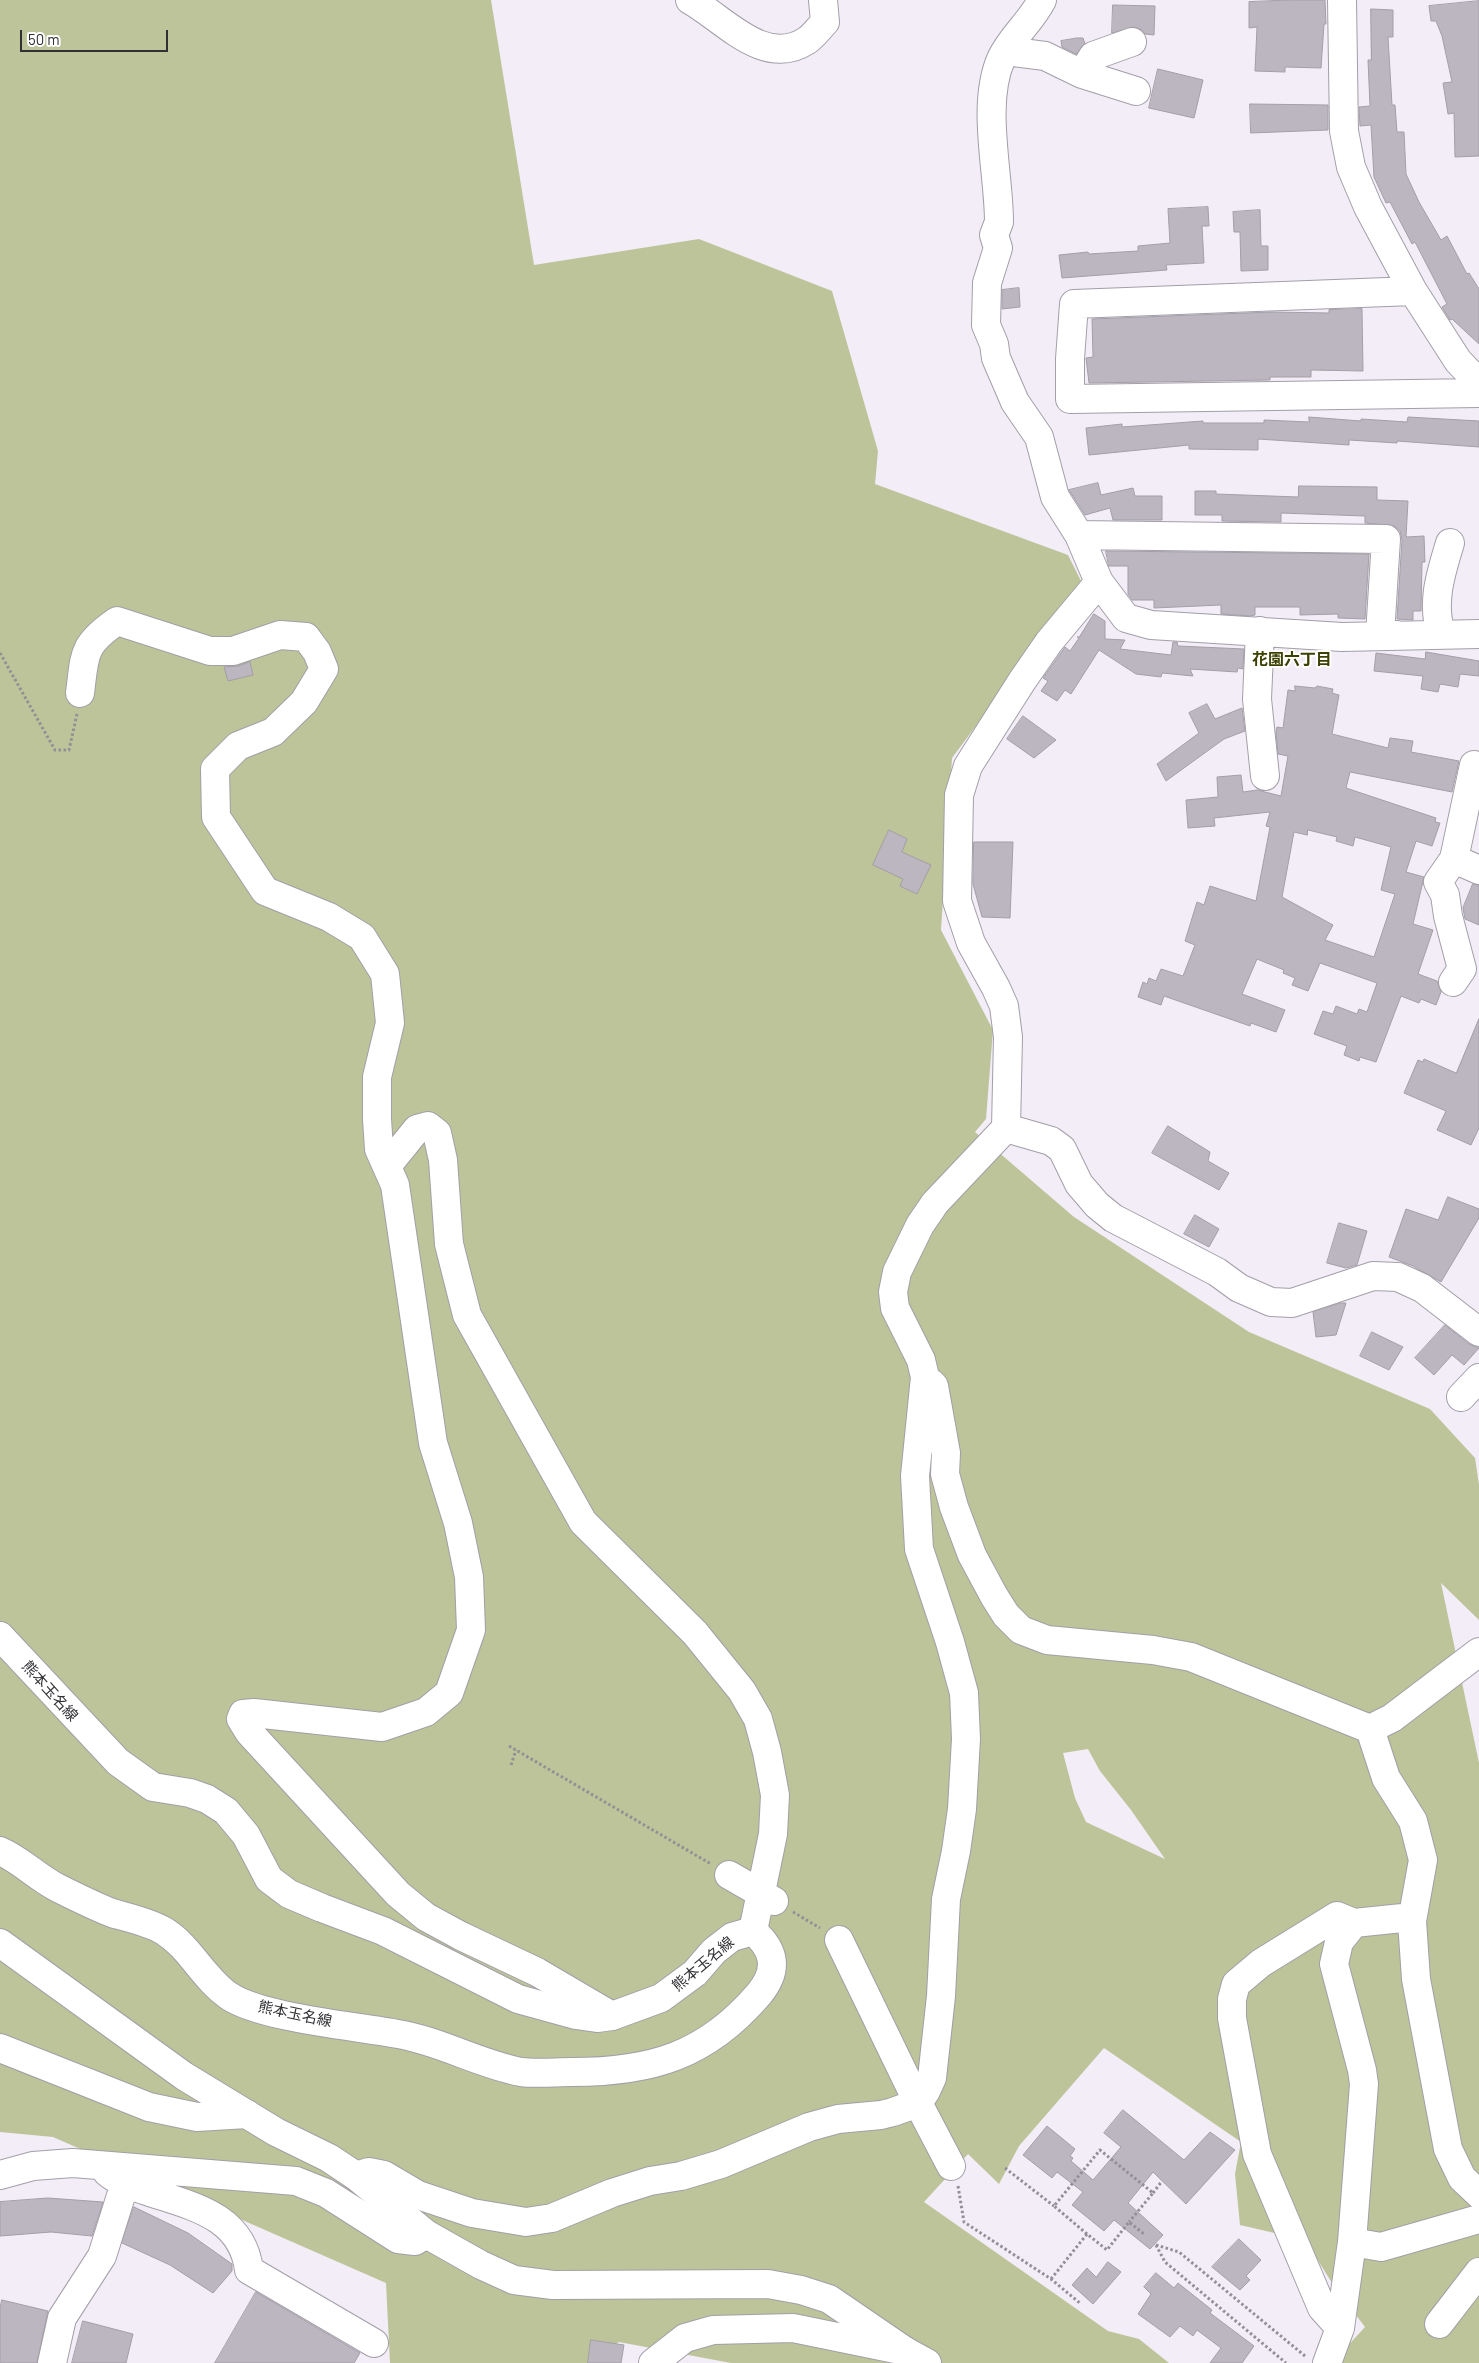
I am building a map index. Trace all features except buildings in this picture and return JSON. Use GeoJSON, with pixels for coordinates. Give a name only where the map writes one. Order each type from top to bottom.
{"type":"FeatureCollection","features":[{"type":"Feature","properties":{"kind":"street"},"geometry":{"type":"LineString","coordinates":[[690,0],[749,41],[779,50],[806,42],[825,22],[823,0]]}},
{"type":"Feature","properties":{"kind":"street"},"geometry":{"type":"LineString","coordinates":[[1042,0],[1036,13],[1001,60],[991,94],[999,222],[994,235],[998,248],[986,283],[986,325],[994,344],[996,358],[1014,402],[1039,437],[1055,497],[1079,535],[1099,582],[1126,618],[1151,625],[1342,637],[1479,634]]}},
{"type":"Feature","properties":{"kind":"street"},"geometry":{"type":"LineString","coordinates":[[1342,0],[1344,131],[1351,167],[1368,207],[1413,291],[1458,361],[1479,383]]}},
{"type":"Feature","properties":{"kind":"street"},"geometry":{"type":"LineString","coordinates":[[1082,74],[1093,56],[1132,42]]}},
{"type":"Feature","properties":{"kind":"street"},"geometry":{"type":"LineString","coordinates":[[1006,51],[1045,56],[1082,74],[1136,91]]}},
{"type":"Feature","properties":{"kind":"street"},"geometry":{"type":"LineString","coordinates":[[1413,291],[1074,304],[1064,350],[1070,399],[1479,392]]}},
{"type":"Feature","properties":{"kind":"street"},"geometry":{"type":"LineString","coordinates":[[1079,535],[1386,539],[1393,635]]}},
{"type":"Feature","properties":{"kind":"street"},"geometry":{"type":"LineString","coordinates":[[1441,634],[1437,620],[1438,584],[1450,543]]}},
{"type":"Feature","properties":{"kind":"street"},"geometry":{"type":"LineString","coordinates":[[356,2176],[369,2172],[384,2175],[418,2195],[472,2213],[526,2222],[552,2218],[612,2193],[650,2181],[681,2176],[721,2164],[809,2127],[838,2119],[881,2116],[918,2103],[932,2078],[941,1996],[946,1899],[962,1809],[966,1739],[964,1693],[950,1642],[919,1549],[915,1476],[925,1377],[921,1360],[895,1308],[893,1292],[897,1272],[920,1225],[935,1203],[1006,1128],[1008,1037],[1004,1006],[971,943],[957,901],[959,795],[968,766],[1022,681],[1050,642],[1099,582]]}},
{"type":"Feature","properties":{"kind":"street"},"geometry":{"type":"LineString","coordinates":[[80,693],[85,654],[99,634],[117,621],[210,651],[233,651],[280,635],[306,637],[317,652],[324,669],[304,702],[273,732],[238,746],[215,769],[216,818],[265,891],[329,917],[362,937],[385,974],[390,1022],[377,1077],[376,1119],[379,1149],[394,1185],[433,1443],[458,1523],[469,1577],[471,1630],[449,1693],[426,1712],[382,1727],[254,1713],[243,1714],[240,1720],[398,1894],[426,1917],[537,1972],[612,2016]]}},
{"type":"Feature","properties":{"kind":"street"},"geometry":{"type":"LineString","coordinates":[[1260,631],[1257,699],[1266,776]]}},
{"type":"Feature","properties":{"kind":"street"},"geometry":{"type":"LineString","coordinates":[[1453,982],[1462,969],[1448,916],[1445,895],[1438,882],[1454,859],[1474,765]]}},
{"type":"Feature","properties":{"kind":"street"},"geometry":{"type":"LineString","coordinates":[[1454,859],[1479,870]]}},
{"type":"Feature","properties":{"kind":"street"},"geometry":{"type":"LineString","coordinates":[[387,1166],[417,1129],[428,1126],[437,1133],[443,1160],[449,1244],[467,1315],[583,1522],[695,1633],[742,1691],[758,1719],[768,1752],[775,1795],[767,1897],[753,1931]]}},
{"type":"Feature","properties":{"kind":"street"},"geometry":{"type":"LineString","coordinates":[[1006,1128],[1051,1141],[1062,1149],[1079,1184],[1097,1205],[1113,1218],[1217,1272],[1239,1288],[1271,1302],[1292,1303],[1373,1276],[1398,1277],[1422,1288],[1479,1332]]}},
{"type":"Feature","properties":{"kind":"street"},"geometry":{"type":"LineString","coordinates":[[925,1377],[934,1386],[946,1453],[945,1474],[954,1506],[972,1555],[1006,1615],[1021,1630],[1047,1640],[1153,1650],[1191,1658],[1370,1729],[1392,1718],[1479,1652]]}},
{"type":"Feature","properties":{"kind":"street","name":"熊本玉名線"},"geometry":{"type":"LineString","coordinates":[[0,1636],[118,1762],[153,1788],[190,1793],[207,1799],[226,1811],[246,1836],[269,1879],[289,1894],[383,1931],[518,1999],[576,2015],[597,2018],[612,2016],[662,1998],[695,1973],[714,1951],[732,1937],[753,1931],[765,1942],[772,1953],[771,1971],[761,1992],[718,2034],[690,2050],[650,2066],[597,2072],[522,2072],[466,2056],[407,2035],[301,2018],[259,2008],[229,1996],[199,1969],[179,1942],[163,1930],[101,1909],[55,1887],[0,1851]]}},
{"type":"Feature","properties":{"kind":"street"},"geometry":{"type":"LineString","coordinates":[[1370,1729],[1386,1778],[1413,1821],[1423,1860],[1412,1917],[1416,1978],[1448,2150],[1462,2178],[1479,2194]]}},
{"type":"Feature","properties":{"kind":"street"},"geometry":{"type":"LineString","coordinates":[[729,1875],[767,1897]]}},
{"type":"Feature","properties":{"kind":"street"},"geometry":{"type":"LineString","coordinates":[[1340,2328],[1322,2308],[1257,2154],[1232,2018],[1232,1999],[1236,1984],[1262,1963],[1337,1916],[1354,1923],[1412,1917]]}},
{"type":"Feature","properties":{"kind":"street"},"geometry":{"type":"LineString","coordinates":[[1316,2360],[1340,2328],[1352,2242],[1364,2084],[1334,1964],[1339,1942],[1354,1923]]}},
{"type":"Feature","properties":{"kind":"street"},"geometry":{"type":"LineString","coordinates":[[839,1940],[918,2103],[951,2166]]}},
{"type":"Feature","properties":{"kind":"street"},"geometry":{"type":"LineString","coordinates":[[0,1943],[184,2076],[276,2132],[329,2158],[356,2176],[426,2234],[481,2265],[514,2280],[553,2285],[768,2284],[801,2290],[829,2299],[916,2357]]}},
{"type":"Feature","properties":{"kind":"street"},"geometry":{"type":"LineString","coordinates":[[0,2048],[148,2107],[197,2118],[247,2114]]}},
{"type":"Feature","properties":{"kind":"street"},"geometry":{"type":"LineString","coordinates":[[0,2175],[33,2166],[63,2164],[296,2181],[326,2193],[398,2239],[415,2240],[426,2234]]}},
{"type":"Feature","properties":{"kind":"street"},"geometry":{"type":"LineString","coordinates":[[104,2166],[108,2173],[125,2184],[208,2212],[224,2222],[235,2233],[247,2254],[249,2270],[374,2343]]}},
{"type":"Feature","properties":{"kind":"street"},"geometry":{"type":"LineString","coordinates":[[52,2363],[62,2318],[102,2256],[125,2184]]}},
{"type":"Feature","properties":{"kind":"street"},"geometry":{"type":"LineString","coordinates":[[1352,2242],[1381,2247],[1479,2219]]}},
{"type":"Feature","properties":{"kind":"street"},"geometry":{"type":"LineString","coordinates":[[1440,2324],[1478,2278]]}},
{"type":"Feature","properties":{"kind":"street"},"geometry":{"type":"LineString","coordinates":[[653,2363],[685,2338],[713,2330],[793,2328],[916,2357]]}},
{"type":"Feature","properties":{"kind":"path"},"geometry":{"type":"LineString","coordinates":[[0,653],[55,750],[69,750],[75,729],[80,693]]}},
{"type":"Feature","properties":{"kind":"path"},"geometry":{"type":"LineString","coordinates":[[509,1746],[729,1875]]}},
{"type":"Feature","properties":{"kind":"path"},"geometry":{"type":"LineString","coordinates":[[511,1766],[516,1750]]}},
{"type":"Feature","properties":{"kind":"path"},"geometry":{"type":"LineString","coordinates":[[767,1897],[839,1940]]}},
{"type":"Feature","properties":{"kind":"path"},"geometry":{"type":"LineString","coordinates":[[1054,2206],[1100,2150],[1153,2193]]}},
{"type":"Feature","properties":{"kind":"path"},"geometry":{"type":"LineString","coordinates":[[951,2166],[958,2188],[964,2222],[1051,2280],[1081,2304]]}},
{"type":"Feature","properties":{"kind":"path"},"geometry":{"type":"LineString","coordinates":[[1005,2168],[1107,2250],[1162,2181]]}},
{"type":"Feature","properties":{"kind":"path"},"geometry":{"type":"LineString","coordinates":[[1129,2222],[1144,2234]]}},
{"type":"Feature","properties":{"kind":"path"},"geometry":{"type":"LineString","coordinates":[[1051,2280],[1087,2234]]}},
{"type":"Feature","properties":{"kind":"path"},"geometry":{"type":"LineString","coordinates":[[1286,2363],[1165,2262],[1155,2245],[1179,2252],[1316,2360]]}},
{"type":"Feature","properties":{"kind":"green space"},"geometry":{"type":"Polygon","coordinates":[[[0,0],[491,0],[534,265],[699,239],[832,291],[878,451],[875,484],[1068,555],[1082,583],[952,758],[941,930],[993,1030],[986,1119],[975,1132],[1074,1217],[1249,1332],[1430,1409],[1475,1458],[1479,1485],[1479,1620],[1441,1583],[1479,1763],[1479,2363],[1332,2363],[1365,2327],[1334,2286],[1305,2240],[1240,2225],[1235,2174],[1241,2142],[1104,2048],[1019,2146],[999,2184],[968,2154],[924,2202],[1108,2331],[1139,2339],[1169,2363],[731,2363],[619,2342],[587,2363],[390,2363],[386,2283],[53,2137],[0,2132],[0,0]],[[1088,1749],[1063,1753],[1075,1798],[1086,1822],[1165,1859],[1131,1810],[1100,1771],[1088,1749]]]}},
{"type":"Feature","properties":{"kind":"district","name":"花園六丁目"},"geometry":{"type":"Point","coordinates":[1292,660]}}]}
